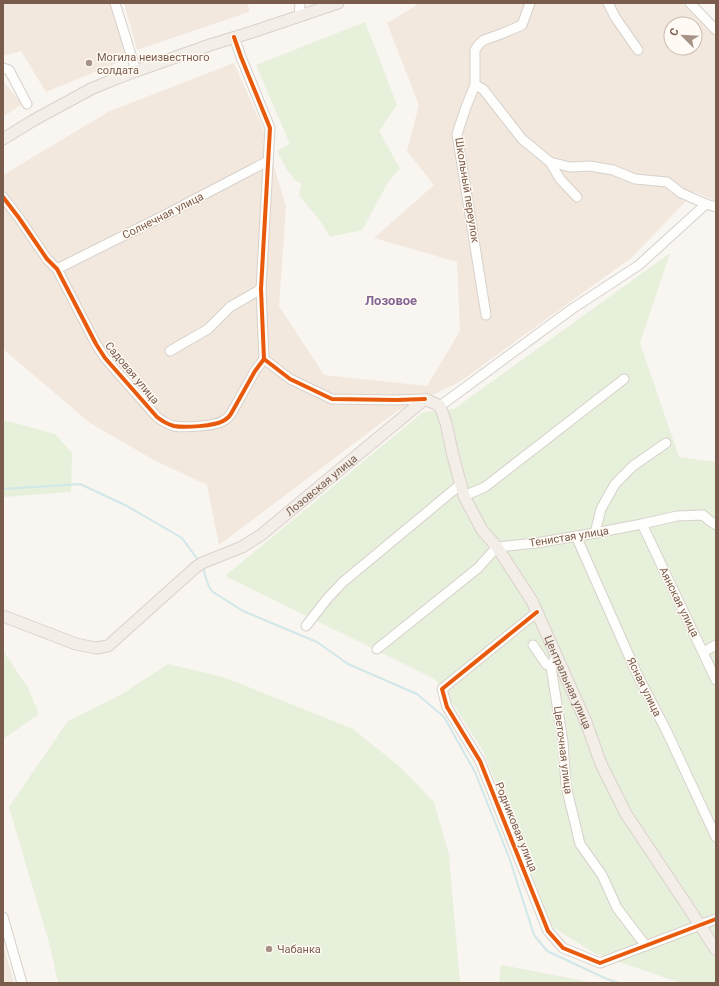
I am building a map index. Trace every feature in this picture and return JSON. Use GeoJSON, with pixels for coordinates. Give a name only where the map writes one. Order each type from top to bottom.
{"type":"FeatureCollection","features":[{"type":"Feature","properties":{"kind":"main road"},"geometry":{"type":"LineString","coordinates":[[3,139],[34,120],[91,89],[136,71],[338,3]]}},
{"type":"Feature","properties":{"kind":"main road"},"geometry":{"type":"LineString","coordinates":[[425,399],[440,406]]}},
{"type":"Feature","properties":{"kind":"main road","name":"Лозовская улица"},"geometry":{"type":"LineString","coordinates":[[3,616],[76,644],[96,648],[108,646],[196,567],[202,563],[242,547],[261,535],[425,399]]}},
{"type":"Feature","properties":{"kind":"main road","name":"Центральная улица"},"geometry":{"type":"LineString","coordinates":[[440,406],[446,423],[464,496],[482,530],[496,547],[532,601],[586,722],[601,764],[626,814],[716,950]]}},
{"type":"Feature","properties":{"kind":"street"},"geometry":{"type":"LineString","coordinates":[[115,3],[136,71]]}},
{"type":"Feature","properties":{"kind":"street"},"geometry":{"type":"LineString","coordinates":[[299,16],[300,3]]}},
{"type":"Feature","properties":{"kind":"street","name":"Школьный переулок"},"geometry":{"type":"LineString","coordinates":[[486,315],[457,134],[475,85],[475,50],[484,40],[522,25],[530,3]]}},
{"type":"Feature","properties":{"kind":"street"},"geometry":{"type":"LineString","coordinates":[[608,3],[615,17],[638,50]]}},
{"type":"Feature","properties":{"kind":"street"},"geometry":{"type":"LineString","coordinates":[[690,3],[716,30]]}},
{"type":"Feature","properties":{"kind":"street"},"geometry":{"type":"LineString","coordinates":[[234,37],[270,128],[261,288],[264,359],[290,379],[332,399],[425,399]]}},
{"type":"Feature","properties":{"kind":"street"},"geometry":{"type":"LineString","coordinates":[[3,68],[9,70],[27,104]]}},
{"type":"Feature","properties":{"kind":"street"},"geometry":{"type":"LineString","coordinates":[[475,85],[484,89],[522,139],[550,162],[560,179],[577,197]]}},
{"type":"Feature","properties":{"kind":"street","name":"Солнечная улица"},"geometry":{"type":"LineString","coordinates":[[57,269],[268,161]]}},
{"type":"Feature","properties":{"kind":"street"},"geometry":{"type":"LineString","coordinates":[[550,162],[570,166],[590,166],[613,170],[635,178],[667,182],[681,193],[716,207]]}},
{"type":"Feature","properties":{"kind":"street","name":"Садовая улица"},"geometry":{"type":"LineString","coordinates":[[3,197],[47,259],[57,269],[96,344],[105,358],[157,417],[165,423],[183,427],[213,424],[223,421],[232,412],[255,371],[264,359]]}},
{"type":"Feature","properties":{"kind":"street"},"geometry":{"type":"LineString","coordinates":[[440,406],[572,309],[639,265],[706,204]]}},
{"type":"Feature","properties":{"kind":"street"},"geometry":{"type":"LineString","coordinates":[[170,351],[208,329],[230,307],[261,288]]}},
{"type":"Feature","properties":{"kind":"street"},"geometry":{"type":"LineString","coordinates":[[464,496],[485,487],[624,379]]}},
{"type":"Feature","properties":{"kind":"street"},"geometry":{"type":"LineString","coordinates":[[594,533],[601,509],[615,484],[633,466],[666,442]]}},
{"type":"Feature","properties":{"kind":"street"},"geometry":{"type":"LineString","coordinates":[[306,626],[327,599],[343,582],[461,484]]}},
{"type":"Feature","properties":{"kind":"street","name":"Тенистая улица"},"geometry":{"type":"LineString","coordinates":[[496,547],[536,543],[642,524],[677,516],[703,515],[716,525]]}},
{"type":"Feature","properties":{"kind":"street","name":"Аянская улица"},"geometry":{"type":"LineString","coordinates":[[642,524],[716,680]]}},
{"type":"Feature","properties":{"kind":"street","name":"Ясная улица"},"geometry":{"type":"LineString","coordinates":[[576,536],[637,674],[666,730],[716,837]]}},
{"type":"Feature","properties":{"kind":"street"},"geometry":{"type":"LineString","coordinates":[[377,649],[478,568],[496,547]]}},
{"type":"Feature","properties":{"kind":"street","name":"Родниковая улица"},"geometry":{"type":"LineString","coordinates":[[536,612],[442,689],[447,707],[480,761],[548,930],[563,948],[600,963],[716,919]]}},
{"type":"Feature","properties":{"kind":"street"},"geometry":{"type":"LineString","coordinates":[[533,645],[546,664],[551,667],[556,655]]}},
{"type":"Feature","properties":{"kind":"street"},"geometry":{"type":"LineString","coordinates":[[703,652],[716,645]]}},
{"type":"Feature","properties":{"kind":"street","name":"Цветочная улица"},"geometry":{"type":"LineString","coordinates":[[551,667],[562,742],[566,786],[580,844],[602,875],[618,908],[646,946]]}},
{"type":"Feature","properties":{"kind":"street"},"geometry":{"type":"LineString","coordinates":[[3,917],[22,983]]}},
{"type":"Feature","properties":{"kind":"shaded area"},"geometry":{"type":"Polygon","coordinates":[[[3,3],[112,3],[129,58],[46,92],[21,51],[3,56],[3,3]]]}},
{"type":"Feature","properties":{"kind":"shaded area"},"geometry":{"type":"Polygon","coordinates":[[[124,3],[248,3],[249,12],[137,50],[124,3]]]}},
{"type":"Feature","properties":{"kind":"shaded area"},"geometry":{"type":"Polygon","coordinates":[[[420,3],[682,3],[695,16],[663,16],[663,56],[703,56],[703,24],[716,37],[716,201],[695,192],[631,258],[458,383],[397,411],[219,545],[207,485],[154,460],[90,423],[3,349],[3,175],[110,111],[234,63],[262,126],[286,206],[279,306],[324,375],[427,386],[460,331],[457,262],[374,238],[434,185],[407,151],[419,105],[387,23],[420,3]]]}},
{"type":"Feature","properties":{"kind":"shaded area"},"geometry":{"type":"Polygon","coordinates":[[[3,81],[22,104],[3,117],[3,81]]]}},
{"type":"Feature","properties":{"kind":"shaded area"},"geometry":{"type":"Polygon","coordinates":[[[3,944],[14,983],[3,983],[3,944]]]}},
{"type":"Feature","properties":{"kind":"green space"},"geometry":{"type":"Polygon","coordinates":[[[365,22],[397,105],[379,131],[400,169],[388,182],[362,230],[330,237],[321,222],[299,195],[302,183],[296,181],[287,170],[277,151],[290,144],[256,65],[365,22]]]}},
{"type":"Feature","properties":{"kind":"green space"},"geometry":{"type":"Polygon","coordinates":[[[670,253],[640,343],[679,457],[716,462],[716,983],[681,983],[596,954],[552,927],[484,753],[455,707],[435,679],[225,576],[423,412],[454,409],[670,253]]]}},
{"type":"Feature","properties":{"kind":"green space"},"geometry":{"type":"Polygon","coordinates":[[[3,420],[55,434],[72,453],[71,492],[3,497],[3,420]]]}},
{"type":"Feature","properties":{"kind":"green space"},"geometry":{"type":"Polygon","coordinates":[[[3,651],[27,686],[39,714],[3,739],[3,651]]]}},
{"type":"Feature","properties":{"kind":"green space"},"geometry":{"type":"Polygon","coordinates":[[[168,664],[226,678],[353,729],[399,766],[434,802],[449,855],[460,983],[58,983],[50,946],[9,807],[68,721],[119,696],[168,664]]]}},
{"type":"Feature","properties":{"kind":"green space"},"geometry":{"type":"Polygon","coordinates":[[[501,965],[595,983],[499,983],[501,965]]]}},
{"type":"Feature","properties":{"kind":"waterway"},"geometry":{"type":"LineString","coordinates":[[3,489],[80,484],[127,506],[182,538],[198,560]]}},
{"type":"Feature","properties":{"kind":"waterway"},"geometry":{"type":"LineString","coordinates":[[203,568],[213,592],[243,611],[317,642],[348,664],[417,694],[444,717],[475,772],[510,860],[534,935],[547,951],[607,979],[619,983]]}},
{"type":"Feature","properties":{"kind":"cycle path"},"geometry":{"type":"LineString","coordinates":[[234,37],[270,128],[261,289],[264,359],[290,379],[332,399],[425,399]]}},
{"type":"Feature","properties":{"kind":"cycle path"},"geometry":{"type":"LineString","coordinates":[[3,197],[47,259],[57,269],[96,344],[105,358],[157,417],[163,421],[174,426],[185,427],[219,423],[224,420],[231,413],[255,371],[264,359]]}},
{"type":"Feature","properties":{"kind":"cycle path"},"geometry":{"type":"LineString","coordinates":[[537,612],[442,689],[447,707],[480,761],[548,931],[563,948],[600,963],[716,919]]}},
{"type":"Feature","properties":{"kind":"place","name":"Могила неизвестного солдата"},"geometry":{"type":"Point","coordinates":[89,63]}},
{"type":"Feature","properties":{"kind":"place","name":"Чабанка"},"geometry":{"type":"Point","coordinates":[269,949]}},
{"type":"Feature","properties":{"kind":"district","name":"Лозовое"},"geometry":{"type":"Point","coordinates":[391,300]}}]}
